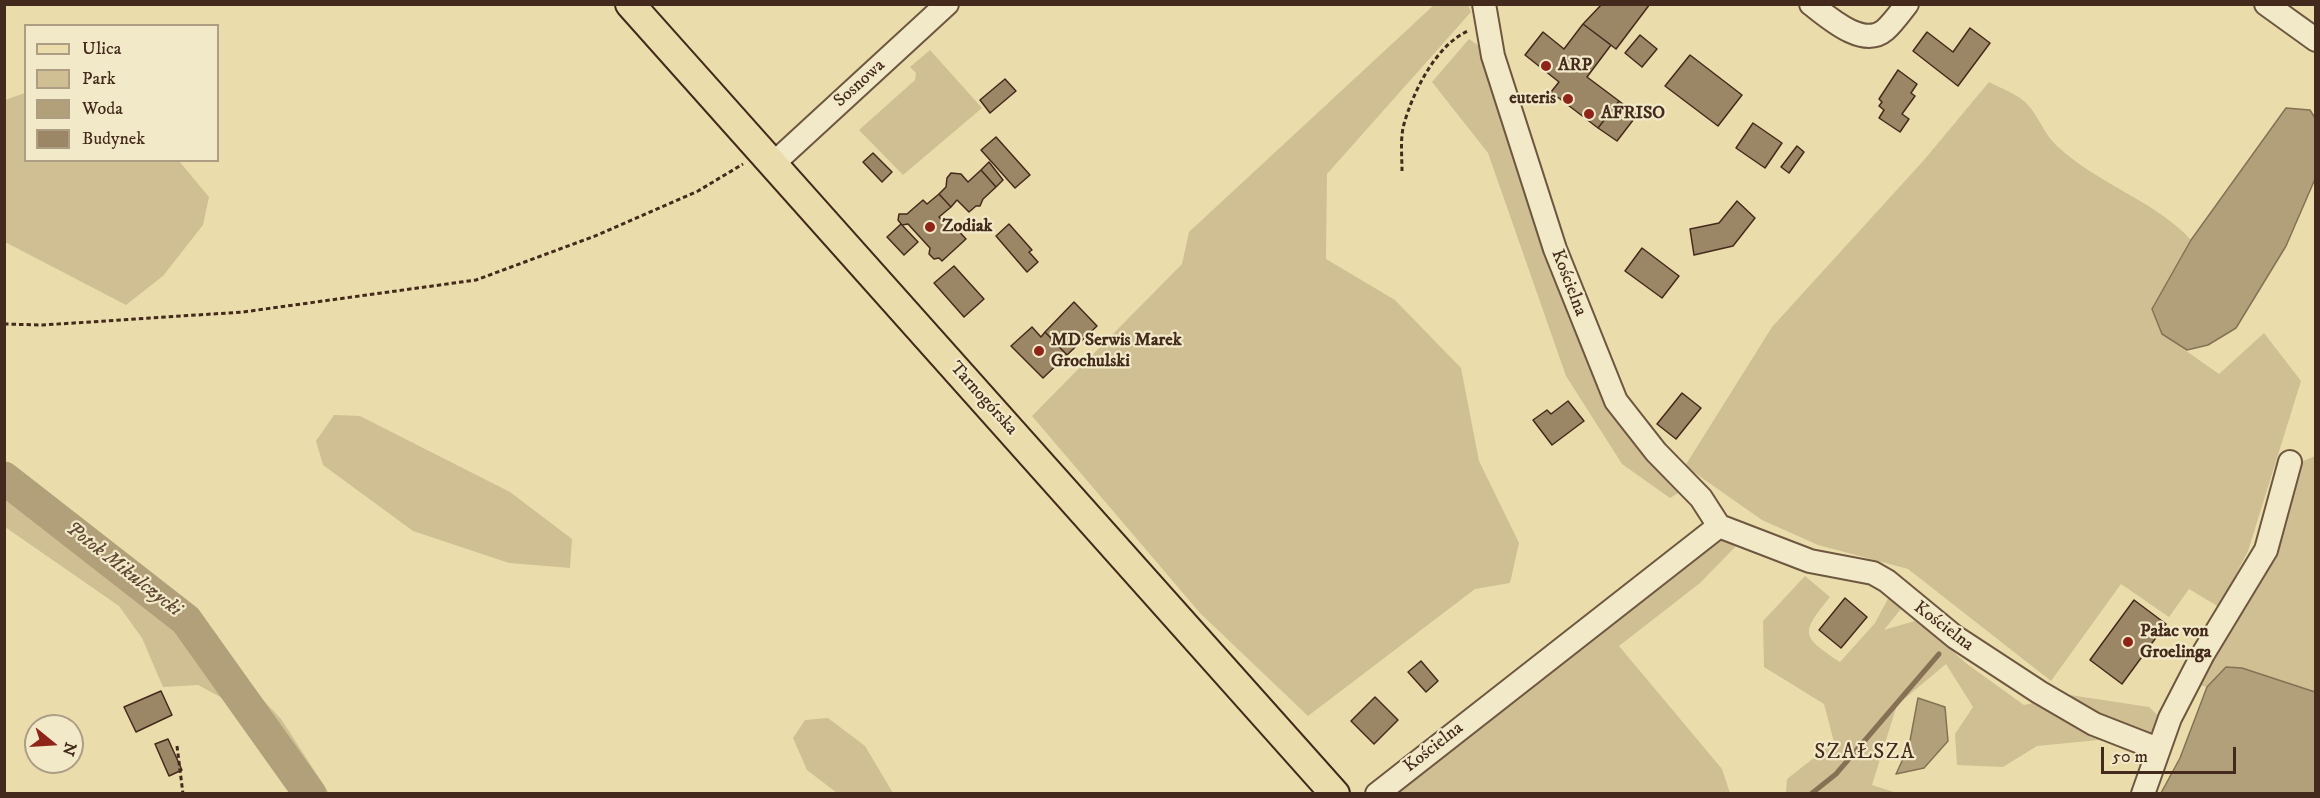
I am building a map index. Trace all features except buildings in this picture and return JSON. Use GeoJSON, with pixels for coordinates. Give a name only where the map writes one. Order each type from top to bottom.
{"type":"FeatureCollection","features":[{"type":"Feature","properties":{"kind":"main road","name":"Tarnogórska"},"geometry":{"type":"LineString","coordinates":[[630,4],[1335,794]]}},
{"type":"Feature","properties":{"kind":"street","name":"Sosnowa"},"geometry":{"type":"LineString","coordinates":[[768,158],[947,4]]}},
{"type":"Feature","properties":{"kind":"street"},"geometry":{"type":"LineString","coordinates":[[1811,4],[1848,30],[1869,35],[1884,31],[1907,4]]}},
{"type":"Feature","properties":{"kind":"street"},"geometry":{"type":"LineString","coordinates":[[2266,4],[2316,40]]}},
{"type":"Feature","properties":{"kind":"street","name":"Kościelna"},"geometry":{"type":"LineString","coordinates":[[1485,14],[1493,56],[1555,249],[1616,401],[1656,452],[1701,498],[1719,526],[1806,564],[1873,573],[1977,652],[2067,708],[2124,738],[2158,749]]}},
{"type":"Feature","properties":{"kind":"street"},"geometry":{"type":"LineString","coordinates":[[2143,794],[2170,718],[2203,654],[2265,550],[2290,462]]}},
{"type":"Feature","properties":{"kind":"street","name":"Kościelna"},"geometry":{"type":"LineString","coordinates":[[1377,794],[1719,526]]}},
{"type":"Feature","properties":{"kind":"path"},"geometry":{"type":"LineString","coordinates":[[1402,171],[1403,126],[1416,95],[1434,62],[1458,35],[1485,14]]}},
{"type":"Feature","properties":{"kind":"path"},"geometry":{"type":"LineString","coordinates":[[4,324],[43,325],[243,312],[476,280],[595,237],[768,158]]}},
{"type":"Feature","properties":{"kind":"path"},"geometry":{"type":"LineString","coordinates":[[177,746],[183,794]]}},
{"type":"Feature","properties":{"kind":"green space"},"geometry":{"type":"Polygon","coordinates":[[[1435,4],[1468,5],[1471,12],[1327,174],[1326,259],[1395,300],[1461,368],[1479,461],[1519,543],[1510,583],[1475,589],[1308,716],[1200,613],[1032,416],[1182,264],[1189,232],[1435,4]]]}},
{"type":"Feature","properties":{"kind":"green space"},"geometry":{"type":"Polygon","coordinates":[[[1469,39],[1493,56],[1616,401],[1690,486],[1670,498],[1622,464],[1566,376],[1488,153],[1432,82],[1469,39]]]}},
{"type":"Feature","properties":{"kind":"green space"},"geometry":{"type":"Polygon","coordinates":[[[930,50],[982,108],[903,175],[859,130],[915,80],[916,73],[910,67],[930,50]]]}},
{"type":"Feature","properties":{"kind":"green space"},"geometry":{"type":"Polygon","coordinates":[[[1989,82],[2024,101],[2052,141],[2073,159],[2161,214],[2191,240],[2152,309],[2162,334],[2219,374],[2264,333],[2301,381],[2248,551],[2219,607],[2189,589],[2169,617],[2121,584],[2051,681],[1908,569],[1818,545],[1762,520],[1685,466],[1772,327],[1924,160],[1989,82]]]}},
{"type":"Feature","properties":{"kind":"green space"},"geometry":{"type":"Polygon","coordinates":[[[24,93],[24,162],[180,162],[209,197],[203,225],[163,276],[126,305],[5,242],[5,100],[24,93]]]}},
{"type":"Feature","properties":{"kind":"green space"},"geometry":{"type":"Polygon","coordinates":[[[334,415],[360,416],[510,492],[572,539],[570,568],[509,563],[413,531],[323,465],[316,441],[334,415]]]}},
{"type":"Feature","properties":{"kind":"green space"},"geometry":{"type":"Polygon","coordinates":[[[2315,456],[2315,693],[2227,667],[2207,687],[2199,685],[2296,464],[2315,456]]]}},
{"type":"Feature","properties":{"kind":"green space"},"geometry":{"type":"Polygon","coordinates":[[[5,461],[111,550],[175,593],[217,635],[236,671],[281,719],[329,793],[297,793],[239,707],[198,685],[163,687],[142,638],[119,606],[5,527],[5,461]]]}},
{"type":"Feature","properties":{"kind":"green space"},"geometry":{"type":"Polygon","coordinates":[[[1718,532],[1740,542],[1700,583],[1619,646],[1722,769],[1730,793],[1390,794],[1718,532]]]}},
{"type":"Feature","properties":{"kind":"green space"},"geometry":{"type":"Polygon","coordinates":[[[1805,576],[1830,597],[1813,619],[1809,634],[1818,646],[1840,662],[1875,623],[1891,593],[1905,604],[1884,630],[1918,620],[1967,664],[2024,705],[2070,695],[2149,707],[2163,720],[2156,746],[2099,740],[2037,746],[2003,767],[1957,765],[1955,734],[1973,707],[1946,664],[1897,705],[1872,785],[1897,793],[1786,793],[1787,779],[1834,742],[1824,704],[1764,667],[1763,621],[1805,576]]]}},
{"type":"Feature","properties":{"kind":"green space"},"geometry":{"type":"Polygon","coordinates":[[[828,718],[865,746],[893,793],[837,793],[807,770],[793,738],[805,720],[828,718]]]}},
{"type":"Feature","properties":{"kind":"water"},"geometry":{"type":"Polygon","coordinates":[[[2286,108],[2310,110],[2315,118],[2315,179],[2286,246],[2236,328],[2208,345],[2187,350],[2162,334],[2152,309],[2191,240],[2286,108]]]}},
{"type":"Feature","properties":{"kind":"water"},"geometry":{"type":"Polygon","coordinates":[[[2226,667],[2242,668],[2315,692],[2315,793],[2161,793],[2180,758],[2207,687],[2226,667]]]}},
{"type":"Feature","properties":{"kind":"water"},"geometry":{"type":"Polygon","coordinates":[[[1918,698],[1945,707],[1948,741],[1924,768],[1896,774],[1909,746],[1918,698]]]}},
{"type":"Feature","properties":{"kind":"waterway","name":"Potok Mikulczycki"},"geometry":{"type":"LineString","coordinates":[[4,478],[186,620],[310,794]]}},
{"type":"Feature","properties":{"kind":"waterway"},"geometry":{"type":"LineString","coordinates":[[1811,794],[1836,774],[1939,654]]}},
{"type":"Feature","properties":{"kind":"place","name":"ARP"},"geometry":{"type":"Point","coordinates":[1546,66]}},
{"type":"Feature","properties":{"kind":"place","name":"euteris"},"geometry":{"type":"Point","coordinates":[1568,99]}},
{"type":"Feature","properties":{"kind":"place","name":"AFRISO"},"geometry":{"type":"Point","coordinates":[1589,114]}},
{"type":"Feature","properties":{"kind":"place","name":"Zodiak"},"geometry":{"type":"Point","coordinates":[930,227]}},
{"type":"Feature","properties":{"kind":"place","name":"MD Serwis Marek Grochulski"},"geometry":{"type":"Point","coordinates":[1039,351]}},
{"type":"Feature","properties":{"kind":"place","name":"Pałac von Groelinga"},"geometry":{"type":"Point","coordinates":[2128,642]}},
{"type":"Feature","properties":{"kind":"district","name":"SZAŁSZA"},"geometry":{"type":"Point","coordinates":[1865,754]}}]}
